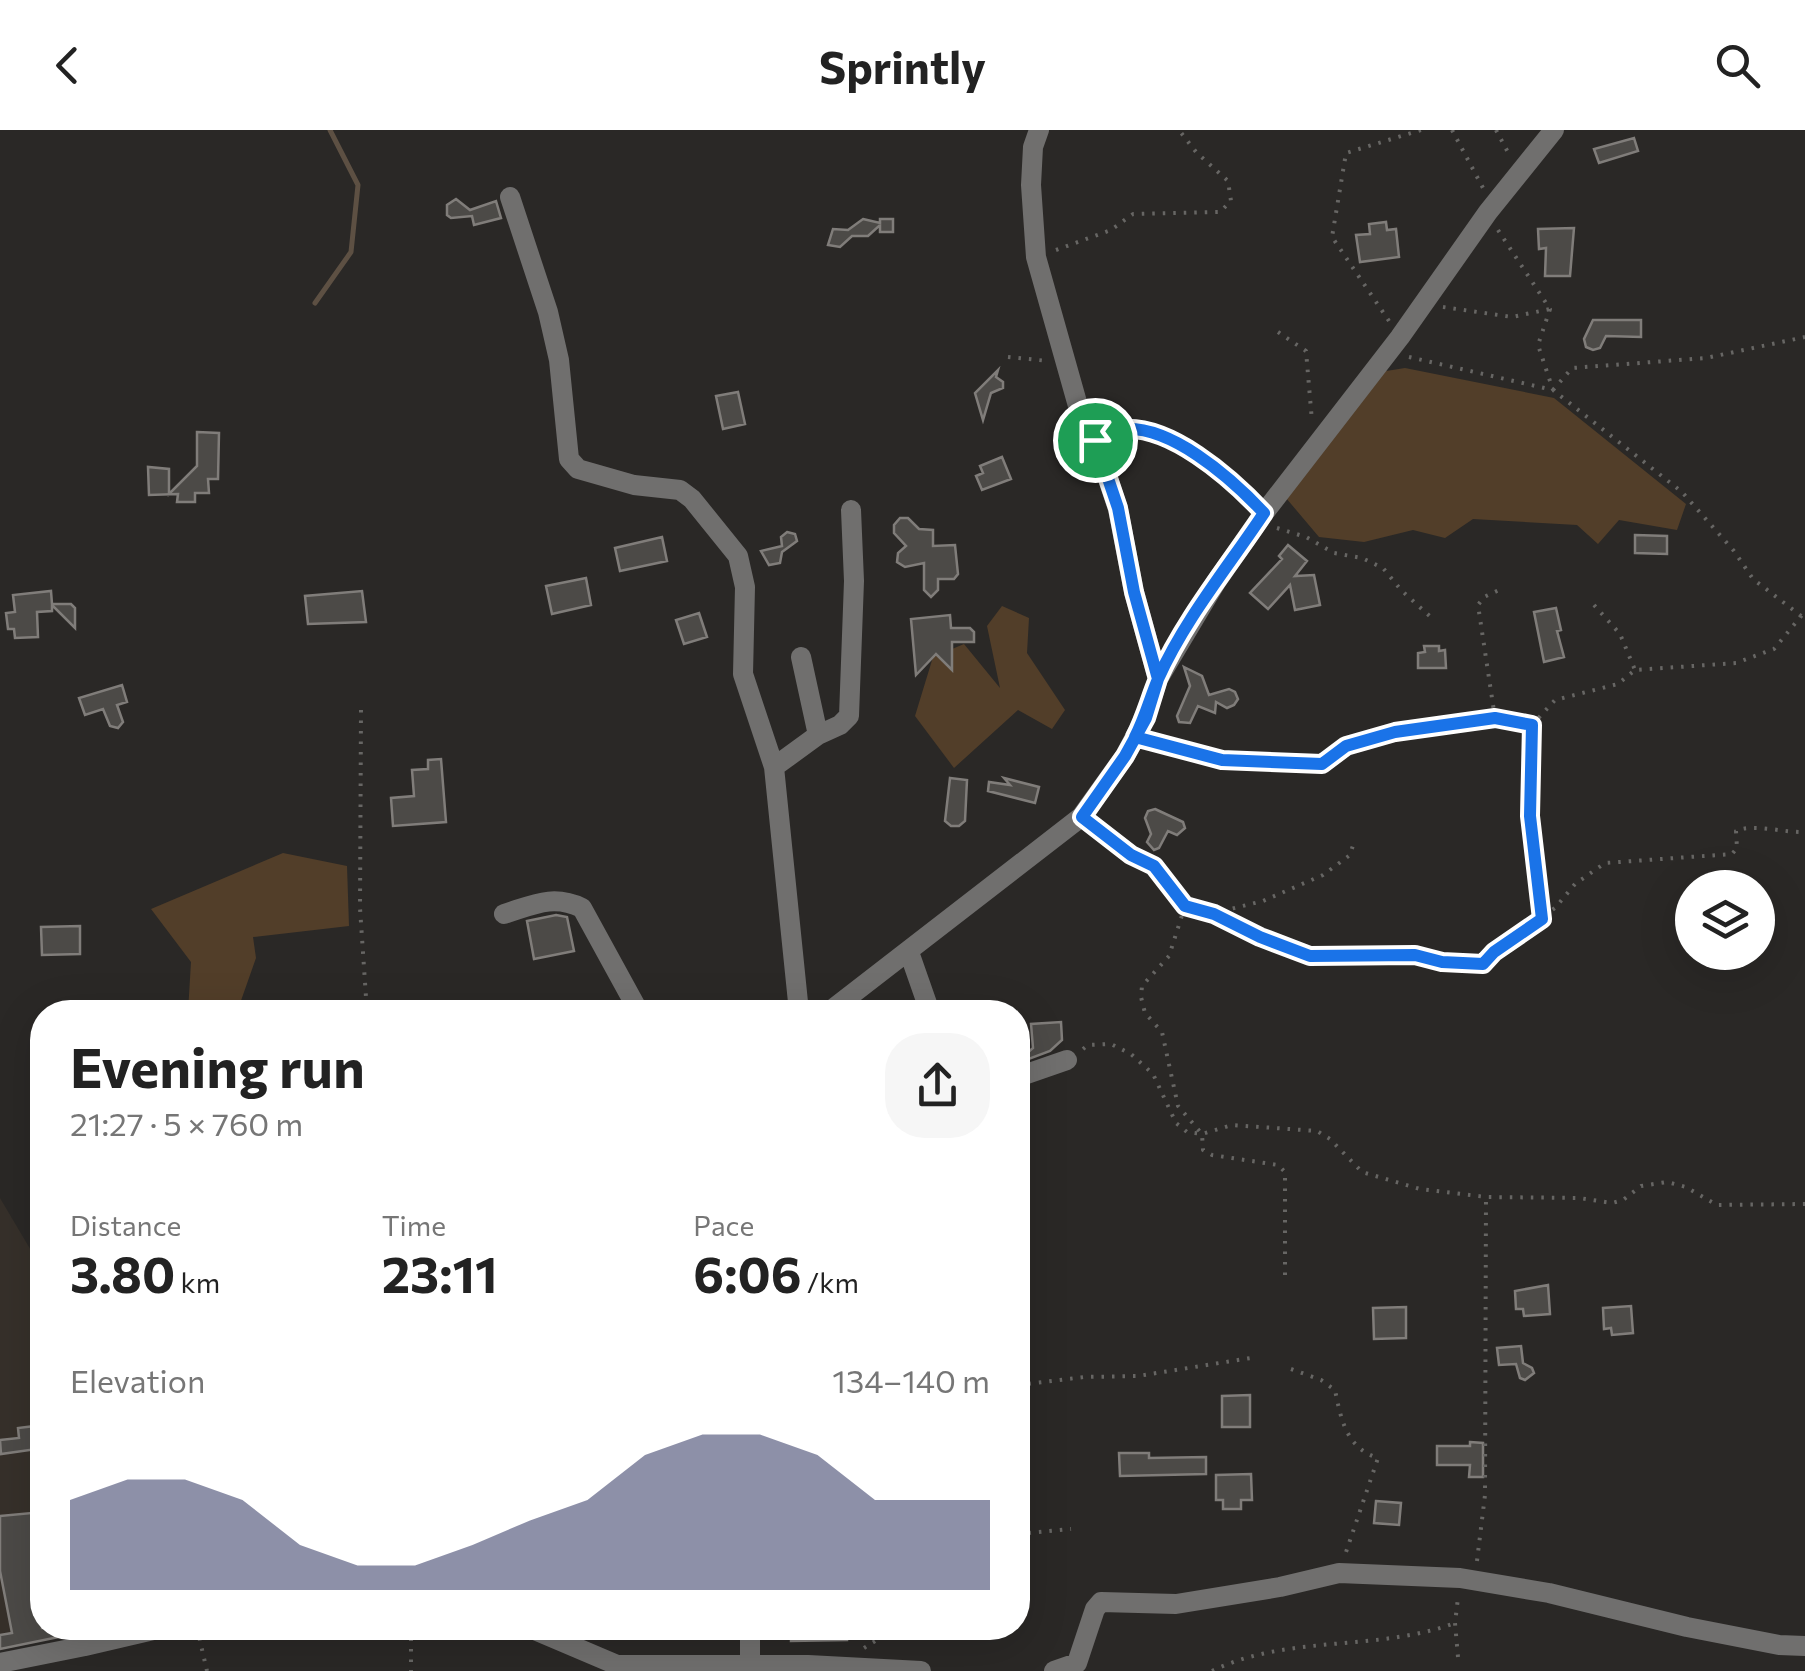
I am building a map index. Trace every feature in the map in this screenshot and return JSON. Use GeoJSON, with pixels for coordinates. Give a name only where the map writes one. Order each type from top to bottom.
{"type":"FeatureCollection","features":[{"type":"Feature","properties":{"kind":"street"},"geometry":{"type":"LineString","coordinates":[[1039,130],[1033,147],[1031,186],[1036,257],[1080,414],[1095,440],[1118,508],[1134,592],[1158,679]]}},
{"type":"Feature","properties":{"kind":"street"},"geometry":{"type":"LineString","coordinates":[[844,1000],[1082,817],[1135,737],[1158,679],[1190,622],[1261,518],[1554,130]]}},
{"type":"Feature","properties":{"kind":"street"},"geometry":{"type":"LineString","coordinates":[[510,197],[548,312],[558,360],[568,459],[578,470],[634,485],[680,490],[692,499],[738,556],[744,587],[743,674],[774,767],[798,1000]]}},
{"type":"Feature","properties":{"kind":"street"},"geometry":{"type":"LineString","coordinates":[[774,767],[849,716],[854,581],[851,510]]}},
{"type":"Feature","properties":{"kind":"street"},"geometry":{"type":"LineString","coordinates":[[800,657],[818,735]]}},
{"type":"Feature","properties":{"kind":"street"},"geometry":{"type":"LineString","coordinates":[[504,914],[565,900],[582,908],[632,1000]]}},
{"type":"Feature","properties":{"kind":"street"},"geometry":{"type":"LineString","coordinates":[[909,952],[926,1000]]}},
{"type":"Feature","properties":{"kind":"street"},"geometry":{"type":"LineString","coordinates":[[1030,1073],[1067,1060]]}},
{"type":"Feature","properties":{"kind":"street"},"geometry":{"type":"LineString","coordinates":[[1054,1671],[1072,1666],[1082,1656],[1095,1609],[1101,1602],[1176,1604],[1280,1588],[1339,1574],[1468,1580],[1549,1593],[1686,1628],[1805,1646]]}},
{"type":"Feature","properties":{"kind":"street"},"geometry":{"type":"LineString","coordinates":[[85,1646],[91,1640]]}},
{"type":"Feature","properties":{"kind":"street"},"geometry":{"type":"LineString","coordinates":[[0,1663],[110,1640]]}},
{"type":"Feature","properties":{"kind":"street"},"geometry":{"type":"LineString","coordinates":[[576,1640],[617,1665],[920,1671]]}},
{"type":"Feature","properties":{"kind":"street"},"geometry":{"type":"LineString","coordinates":[[750,1640],[751,1668]]}},
{"type":"Feature","properties":{"kind":"path"},"geometry":{"type":"LineString","coordinates":[[1036,257],[1110,230],[1133,214],[1220,212],[1231,200],[1228,181],[1179,130]]}},
{"type":"Feature","properties":{"kind":"path"},"geometry":{"type":"LineString","coordinates":[[1400,337],[1332,237],[1346,153],[1421,130]]}},
{"type":"Feature","properties":{"kind":"path"},"geometry":{"type":"LineString","coordinates":[[1452,130],[1490,210],[1550,309],[1538,345],[1553,390]]}},
{"type":"Feature","properties":{"kind":"path"},"geometry":{"type":"LineString","coordinates":[[1496,130],[1519,173]]}},
{"type":"Feature","properties":{"kind":"path"},"geometry":{"type":"LineString","coordinates":[[1424,304],[1512,317],[1550,309]]}},
{"type":"Feature","properties":{"kind":"path"},"geometry":{"type":"LineString","coordinates":[[1278,332],[1306,351],[1314,451]]}},
{"type":"Feature","properties":{"kind":"path"},"geometry":{"type":"LineString","coordinates":[[1553,390],[1572,368],[1706,358],[1805,336]]}},
{"type":"Feature","properties":{"kind":"path"},"geometry":{"type":"LineString","coordinates":[[1386,355],[1424,358],[1553,390],[1682,492],[1753,579],[1803,617],[1774,649],[1736,663],[1636,670],[1618,684],[1555,700],[1532,725],[1530,816],[1542,919]]}},
{"type":"Feature","properties":{"kind":"path"},"geometry":{"type":"LineString","coordinates":[[1008,357],[1068,363]]}},
{"type":"Feature","properties":{"kind":"path"},"geometry":{"type":"LineString","coordinates":[[1095,440],[1116,430],[1158,432],[1232,480],[1261,518],[1334,552],[1383,568],[1400,590],[1434,620]]}},
{"type":"Feature","properties":{"kind":"path"},"geometry":{"type":"LineString","coordinates":[[1495,718],[1478,605],[1484,597],[1500,590]]}},
{"type":"Feature","properties":{"kind":"path"},"geometry":{"type":"LineString","coordinates":[[1594,605],[1620,634],[1636,670]]}},
{"type":"Feature","properties":{"kind":"path"},"geometry":{"type":"LineString","coordinates":[[361,710],[360,908],[366,1000]]}},
{"type":"Feature","properties":{"kind":"path"},"geometry":{"type":"LineString","coordinates":[[1135,737],[1222,760],[1322,764],[1346,746],[1395,732],[1495,718],[1532,725]]}},
{"type":"Feature","properties":{"kind":"path"},"geometry":{"type":"LineString","coordinates":[[1082,817],[1131,855],[1154,866],[1185,906],[1214,914],[1310,956],[1415,955],[1442,962],[1483,964],[1605,863],[1732,854],[1737,848],[1736,830],[1745,826],[1805,832]]}},
{"type":"Feature","properties":{"kind":"path"},"geometry":{"type":"LineString","coordinates":[[1214,914],[1263,902],[1324,876],[1350,855],[1354,842]]}},
{"type":"Feature","properties":{"kind":"path"},"geometry":{"type":"LineString","coordinates":[[1185,906],[1170,956],[1142,986],[1141,998],[1145,1012],[1162,1032],[1178,1106],[1202,1134],[1204,1150],[1278,1166],[1285,1172],[1285,1282]]}},
{"type":"Feature","properties":{"kind":"path"},"geometry":{"type":"LineString","coordinates":[[1067,1060],[1088,1045],[1112,1044],[1131,1054],[1153,1074],[1176,1124],[1187,1132],[1202,1134],[1232,1124],[1317,1131],[1330,1138],[1362,1172],[1420,1189],[1612,1203],[1624,1200],[1641,1186],[1667,1182],[1686,1187],[1717,1205],[1805,1204]]}},
{"type":"Feature","properties":{"kind":"path"},"geometry":{"type":"LineString","coordinates":[[1458,1658],[1456,1623],[1485,1495],[1486,1196]]}},
{"type":"Feature","properties":{"kind":"path"},"geometry":{"type":"LineString","coordinates":[[1030,1383],[1138,1376],[1258,1357]]}},
{"type":"Feature","properties":{"kind":"path"},"geometry":{"type":"LineString","coordinates":[[1290,1369],[1321,1380],[1335,1390],[1343,1426],[1358,1449],[1378,1458],[1339,1574]]}},
{"type":"Feature","properties":{"kind":"path"},"geometry":{"type":"LineString","coordinates":[[1030,1533],[1071,1530]]}},
{"type":"Feature","properties":{"kind":"path"},"geometry":{"type":"LineString","coordinates":[[1212,1671],[1243,1658],[1275,1651],[1419,1635],[1456,1623]]}},
{"type":"Feature","properties":{"kind":"path"},"geometry":{"type":"LineString","coordinates":[[200,1640],[207,1671]]}},
{"type":"Feature","properties":{"kind":"path"},"geometry":{"type":"LineString","coordinates":[[411,1640],[411,1671]]}},
{"type":"Feature","properties":{"kind":"path"},"geometry":{"type":"LineString","coordinates":[[835,1667],[877,1640]]}},
{"type":"Feature","properties":{"kind":"shaded area"},"geometry":{"type":"Polygon","coordinates":[[[1405,368],[1554,398],[1686,504],[1677,530],[1619,520],[1598,544],[1577,525],[1473,519],[1445,538],[1413,530],[1364,542],[1319,537],[1286,498],[1380,372],[1405,368]]]}},
{"type":"Feature","properties":{"kind":"shaded area"},"geometry":{"type":"Polygon","coordinates":[[[1002,606],[1029,618],[1027,653],[1065,710],[1052,729],[1018,710],[954,768],[915,716],[933,657],[964,644],[1000,688],[987,626],[1002,606]]]}},
{"type":"Feature","properties":{"kind":"shaded area"},"geometry":{"type":"Polygon","coordinates":[[[283,853],[347,866],[349,926],[253,937],[256,958],[241,1000],[189,1000],[191,962],[151,909],[283,853]]]}},
{"type":"Feature","properties":{"kind":"shaded area"},"geometry":{"type":"Polygon","coordinates":[[[0,1198],[30,1249],[30,1640],[34,1640],[0,1646],[0,1198]]]}},
{"type":"Feature","properties":{"kind":"building"},"geometry":{"type":"Polygon","coordinates":[[[1634,138],[1638,151],[1599,163],[1594,149],[1634,138]]]}},
{"type":"Feature","properties":{"kind":"building"},"geometry":{"type":"Polygon","coordinates":[[[456,199],[470,210],[496,201],[501,218],[474,225],[472,216],[451,218],[447,205],[456,199]]]}},
{"type":"Feature","properties":{"kind":"building"},"geometry":{"type":"Polygon","coordinates":[[[863,219],[880,223],[880,219],[893,219],[893,232],[880,232],[880,225],[868,236],[852,236],[840,247],[828,245],[833,229],[848,230],[863,219]]]}},
{"type":"Feature","properties":{"kind":"building"},"geometry":{"type":"Polygon","coordinates":[[[1386,222],[1387,230],[1396,229],[1399,257],[1360,262],[1356,235],[1370,234],[1369,224],[1386,222]]]}},
{"type":"Feature","properties":{"kind":"building"},"geometry":{"type":"Polygon","coordinates":[[[1574,228],[1570,276],[1545,276],[1546,248],[1539,249],[1538,229],[1574,228]]]}},
{"type":"Feature","properties":{"kind":"building"},"geometry":{"type":"Polygon","coordinates":[[[1593,320],[1641,320],[1641,337],[1606,336],[1600,348],[1593,350],[1586,347],[1584,339],[1593,320]]]}},
{"type":"Feature","properties":{"kind":"building"},"geometry":{"type":"Polygon","coordinates":[[[998,370],[996,377],[1003,382],[1003,388],[991,393],[983,420],[975,393],[998,370]]]}},
{"type":"Feature","properties":{"kind":"building"},"geometry":{"type":"Polygon","coordinates":[[[738,392],[745,424],[723,429],[716,396],[738,392]]]}},
{"type":"Feature","properties":{"kind":"building"},"geometry":{"type":"Polygon","coordinates":[[[197,432],[219,433],[218,479],[208,479],[209,493],[195,493],[195,502],[177,502],[178,494],[149,495],[148,467],[169,469],[169,494],[197,466],[197,432]]]}},
{"type":"Feature","properties":{"kind":"building"},"geometry":{"type":"Polygon","coordinates":[[[1002,457],[1011,479],[982,490],[976,476],[983,473],[980,466],[1002,457]]]}},
{"type":"Feature","properties":{"kind":"building"},"geometry":{"type":"Polygon","coordinates":[[[900,518],[908,518],[919,529],[933,530],[933,546],[955,545],[958,574],[954,579],[938,579],[938,590],[931,597],[924,590],[924,563],[905,567],[897,562],[898,553],[906,546],[894,533],[900,518]]]}},
{"type":"Feature","properties":{"kind":"building"},"geometry":{"type":"Polygon","coordinates":[[[787,532],[795,534],[797,541],[782,552],[780,563],[769,565],[761,551],[782,546],[781,537],[787,532]]]}},
{"type":"Feature","properties":{"kind":"building"},"geometry":{"type":"Polygon","coordinates":[[[1635,535],[1667,536],[1667,554],[1635,553],[1635,535]]]}},
{"type":"Feature","properties":{"kind":"building"},"geometry":{"type":"Polygon","coordinates":[[[662,537],[667,561],[620,571],[615,548],[662,537]]]}},
{"type":"Feature","properties":{"kind":"building"},"geometry":{"type":"Polygon","coordinates":[[[1288,545],[1307,561],[1295,576],[1314,575],[1320,605],[1295,610],[1290,585],[1268,609],[1250,593],[1282,559],[1279,556],[1288,545]]]}},
{"type":"Feature","properties":{"kind":"building"},"geometry":{"type":"Polygon","coordinates":[[[586,578],[591,605],[552,614],[546,586],[586,578]]]}},
{"type":"Feature","properties":{"kind":"building"},"geometry":{"type":"Polygon","coordinates":[[[51,591],[52,604],[71,604],[75,608],[75,628],[52,605],[52,611],[37,612],[38,637],[15,638],[14,629],[8,629],[6,613],[15,612],[13,595],[51,591]]]}},
{"type":"Feature","properties":{"kind":"building"},"geometry":{"type":"Polygon","coordinates":[[[362,591],[366,622],[308,624],[305,596],[362,591]]]}},
{"type":"Feature","properties":{"kind":"building"},"geometry":{"type":"Polygon","coordinates":[[[1556,608],[1564,657],[1544,662],[1534,612],[1556,608]]]}},
{"type":"Feature","properties":{"kind":"building"},"geometry":{"type":"Polygon","coordinates":[[[699,613],[707,637],[684,644],[676,620],[699,613]]]}},
{"type":"Feature","properties":{"kind":"building"},"geometry":{"type":"Polygon","coordinates":[[[950,615],[951,628],[970,628],[974,642],[952,642],[952,670],[936,654],[916,675],[911,619],[950,615]]]}},
{"type":"Feature","properties":{"kind":"building"},"geometry":{"type":"Polygon","coordinates":[[[1424,646],[1445,650],[1446,668],[1418,668],[1418,653],[1425,652],[1424,646]]]}},
{"type":"Feature","properties":{"kind":"building"},"geometry":{"type":"Polygon","coordinates":[[[1184,667],[1202,676],[1209,695],[1229,689],[1235,692],[1238,699],[1234,705],[1227,708],[1216,702],[1215,713],[1198,706],[1190,723],[1179,722],[1177,716],[1190,686],[1184,667]]]}},
{"type":"Feature","properties":{"kind":"building"},"geometry":{"type":"Polygon","coordinates":[[[122,685],[127,702],[117,705],[123,722],[118,728],[110,726],[103,709],[85,715],[79,698],[122,685]]]}},
{"type":"Feature","properties":{"kind":"building"},"geometry":{"type":"Polygon","coordinates":[[[441,759],[446,822],[393,826],[391,798],[414,796],[412,770],[428,769],[428,760],[441,759]]]}},
{"type":"Feature","properties":{"kind":"building"},"geometry":{"type":"Polygon","coordinates":[[[950,778],[967,780],[965,821],[959,826],[945,821],[950,778]]]}},
{"type":"Feature","properties":{"kind":"building"},"geometry":{"type":"Polygon","coordinates":[[[1004,778],[1039,787],[1035,803],[988,791],[989,782],[1010,785],[1004,778]]]}},
{"type":"Feature","properties":{"kind":"building"},"geometry":{"type":"Polygon","coordinates":[[[1155,809],[1183,822],[1185,828],[1177,835],[1168,831],[1154,850],[1147,842],[1151,834],[1145,818],[1148,811],[1155,809]]]}},
{"type":"Feature","properties":{"kind":"building"},"geometry":{"type":"Polygon","coordinates":[[[556,915],[567,917],[574,951],[534,959],[527,921],[556,915]]]}},
{"type":"Feature","properties":{"kind":"building"},"geometry":{"type":"Polygon","coordinates":[[[80,926],[80,954],[42,955],[41,927],[80,926]]]}},
{"type":"Feature","properties":{"kind":"building"},"geometry":{"type":"Polygon","coordinates":[[[1061,1022],[1062,1040],[1050,1051],[1030,1058],[1031,1024],[1061,1022]]]}},
{"type":"Feature","properties":{"kind":"building"},"geometry":{"type":"Polygon","coordinates":[[[1548,1285],[1550,1314],[1524,1316],[1523,1309],[1516,1309],[1515,1291],[1548,1285]]]}},
{"type":"Feature","properties":{"kind":"building"},"geometry":{"type":"Polygon","coordinates":[[[1631,1306],[1633,1333],[1612,1335],[1611,1328],[1604,1329],[1603,1308],[1631,1306]]]}},
{"type":"Feature","properties":{"kind":"building"},"geometry":{"type":"Polygon","coordinates":[[[1406,1307],[1406,1338],[1374,1339],[1373,1308],[1406,1307]]]}},
{"type":"Feature","properties":{"kind":"building"},"geometry":{"type":"Polygon","coordinates":[[[1521,1346],[1523,1363],[1534,1373],[1525,1380],[1520,1378],[1516,1364],[1499,1365],[1497,1348],[1521,1346]]]}},
{"type":"Feature","properties":{"kind":"building"},"geometry":{"type":"Polygon","coordinates":[[[1250,1395],[1250,1427],[1222,1427],[1222,1396],[1250,1395]]]}},
{"type":"Feature","properties":{"kind":"building"},"geometry":{"type":"Polygon","coordinates":[[[30,1427],[30,1450],[1,1454],[0,1440],[19,1438],[18,1428],[30,1427]]]}},
{"type":"Feature","properties":{"kind":"building"},"geometry":{"type":"Polygon","coordinates":[[[1470,1442],[1483,1443],[1483,1477],[1469,1477],[1470,1465],[1437,1465],[1437,1446],[1470,1446],[1470,1442]]]}},
{"type":"Feature","properties":{"kind":"building"},"geometry":{"type":"Polygon","coordinates":[[[1119,1453],[1149,1453],[1149,1458],[1206,1457],[1206,1474],[1120,1476],[1119,1453]]]}},
{"type":"Feature","properties":{"kind":"building"},"geometry":{"type":"Polygon","coordinates":[[[1251,1474],[1252,1500],[1241,1500],[1241,1509],[1223,1509],[1223,1500],[1216,1500],[1216,1475],[1251,1474]]]}},
{"type":"Feature","properties":{"kind":"building"},"geometry":{"type":"Polygon","coordinates":[[[1376,1501],[1401,1503],[1399,1525],[1374,1523],[1376,1501]]]}},
{"type":"Feature","properties":{"kind":"building"},"geometry":{"type":"Polygon","coordinates":[[[30,1513],[30,1640],[44,1640],[0,1649],[0,1635],[12,1633],[0,1571],[0,1516],[30,1513]]]}},
{"type":"Feature","properties":{"kind":"waterway"},"geometry":{"type":"LineString","coordinates":[[315,303],[351,252],[358,185],[330,130]]}},
{"type":"Feature","properties":{"kind":"route"},"geometry":{"type":"LineString","coordinates":[[1095,440],[1116,430],[1158,432],[1232,480],[1264,513],[1190,622],[1158,679],[1146,718],[1135,737],[1222,760],[1322,764],[1346,746],[1395,732],[1495,718],[1532,725],[1530,816],[1542,919],[1483,964],[1442,962],[1415,955],[1310,956],[1214,914],[1185,906],[1154,866],[1131,855],[1082,817],[1146,718],[1158,679],[1134,592],[1118,508],[1095,440]]}}]}
